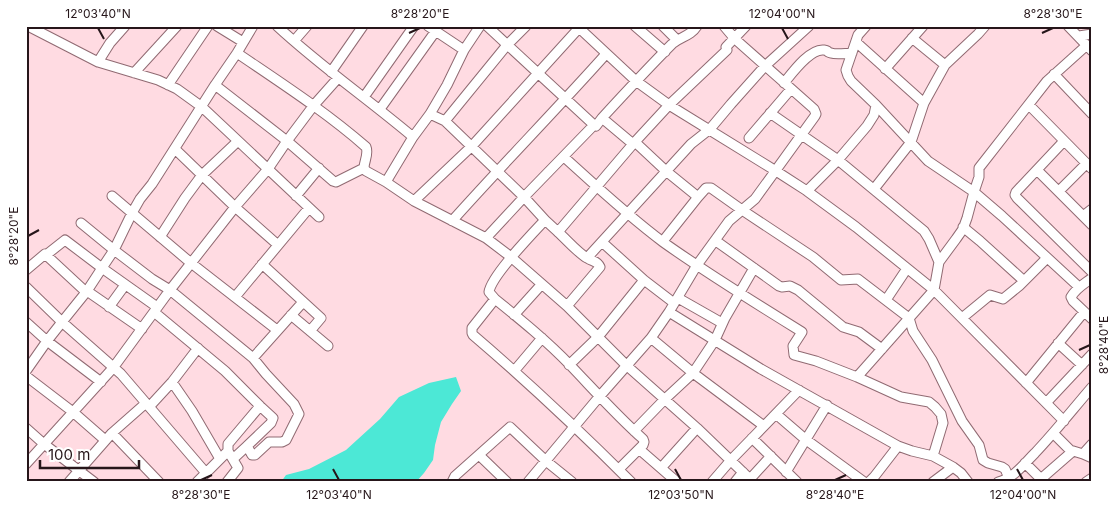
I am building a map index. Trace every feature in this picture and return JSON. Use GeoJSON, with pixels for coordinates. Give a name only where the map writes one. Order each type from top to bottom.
{"type":"FeatureCollection","features":[{"type":"Feature","properties":{"kind":"street"},"geometry":{"type":"LineString","coordinates":[[28,26],[98,62],[158,80],[177,89],[202,107],[319,217]]}},
{"type":"Feature","properties":{"kind":"street"},"geometry":{"type":"LineString","coordinates":[[98,62],[110,43],[125,26]]}},
{"type":"Feature","properties":{"kind":"street"},"geometry":{"type":"LineString","coordinates":[[134,73],[177,26]]}},
{"type":"Feature","properties":{"kind":"street"},"geometry":{"type":"LineString","coordinates":[[168,85],[208,26]]}},
{"type":"Feature","properties":{"kind":"street"},"geometry":{"type":"LineString","coordinates":[[217,26],[243,42]]}},
{"type":"Feature","properties":{"kind":"street"},"geometry":{"type":"LineString","coordinates":[[26,372],[114,250],[132,214],[253,26]]}},
{"type":"Feature","properties":{"kind":"street"},"geometry":{"type":"LineString","coordinates":[[277,26],[334,75],[380,109],[413,137]]}},
{"type":"Feature","properties":{"kind":"street"},"geometry":{"type":"LineString","coordinates":[[294,41],[307,26]]}},
{"type":"Feature","properties":{"kind":"street"},"geometry":{"type":"LineString","coordinates":[[26,464],[113,368],[191,263],[268,170],[334,75],[363,26]]}},
{"type":"Feature","properties":{"kind":"street"},"geometry":{"type":"LineString","coordinates":[[364,97],[414,26]]}},
{"type":"Feature","properties":{"kind":"street"},"geometry":{"type":"LineString","coordinates":[[386,182],[413,137],[430,114],[464,50],[480,26]]}},
{"type":"Feature","properties":{"kind":"street"},"geometry":{"type":"LineString","coordinates":[[487,26],[594,125]]}},
{"type":"Feature","properties":{"kind":"street"},"geometry":{"type":"LineString","coordinates":[[445,121],[507,45],[526,26]]}},
{"type":"Feature","properties":{"kind":"street"},"geometry":{"type":"LineString","coordinates":[[635,26],[664,52]]}},
{"type":"Feature","properties":{"kind":"street"},"geometry":{"type":"LineString","coordinates":[[663,26],[677,40]]}},
{"type":"Feature","properties":{"kind":"street"},"geometry":{"type":"LineString","coordinates":[[486,238],[594,125],[596,126],[664,52],[677,40],[690,35],[697,26]]}},
{"type":"Feature","properties":{"kind":"street"},"geometry":{"type":"LineString","coordinates":[[528,482],[651,338],[697,265],[730,221],[755,198],[816,114],[814,109],[765,66],[724,26]]}},
{"type":"Feature","properties":{"kind":"street"},"geometry":{"type":"LineString","coordinates":[[558,232],[634,143],[669,105],[727,50],[726,47],[746,26]]}},
{"type":"Feature","properties":{"kind":"street"},"geometry":{"type":"LineString","coordinates":[[587,258],[691,144],[710,129],[765,66],[809,26]]}},
{"type":"Feature","properties":{"kind":"street"},"geometry":{"type":"LineString","coordinates":[[866,26],[858,35],[846,70],[852,82],[928,161],[974,192],[1079,287]]}},
{"type":"Feature","properties":{"kind":"street"},"geometry":{"type":"LineString","coordinates":[[874,189],[911,142],[924,103],[945,65],[985,26]]}},
{"type":"Feature","properties":{"kind":"street"},"geometry":{"type":"LineString","coordinates":[[414,200],[472,146],[578,27],[636,81],[669,105],[807,191],[856,227],[934,290],[1064,421]]}},
{"type":"Feature","properties":{"kind":"street"},"geometry":{"type":"LineString","coordinates":[[857,377],[934,290],[939,262],[956,240],[967,218],[979,177],[979,168],[1047,81],[1089,48],[1069,27]]}},
{"type":"Feature","properties":{"kind":"street"},"geometry":{"type":"LineString","coordinates":[[380,109],[432,29],[464,50]]}},
{"type":"Feature","properties":{"kind":"street"},"geometry":{"type":"LineString","coordinates":[[885,68],[916,30],[945,65]]}},
{"type":"Feature","properties":{"kind":"street"},"geometry":{"type":"LineString","coordinates":[[1079,36],[1092,34]]}},
{"type":"Feature","properties":{"kind":"street"},"geometry":{"type":"LineString","coordinates":[[856,42],[924,103]]}},
{"type":"Feature","properties":{"kind":"street"},"geometry":{"type":"LineString","coordinates":[[749,138],[770,113],[799,64],[815,52],[821,50],[831,53],[852,53]]}},
{"type":"Feature","properties":{"kind":"street"},"geometry":{"type":"LineString","coordinates":[[237,53],[314,105],[350,133],[367,150],[364,164],[366,171],[414,200],[486,238],[511,257],[567,306],[626,365],[752,480],[771,456]]}},
{"type":"Feature","properties":{"kind":"street"},"geometry":{"type":"LineString","coordinates":[[452,221],[496,171],[566,99],[606,54]]}},
{"type":"Feature","properties":{"kind":"street"},"geometry":{"type":"LineString","coordinates":[[1054,74],[1092,114]]}},
{"type":"Feature","properties":{"kind":"street"},"geometry":{"type":"LineString","coordinates":[[215,85],[287,141],[333,181],[336,182],[364,168]]}},
{"type":"Feature","properties":{"kind":"street"},"geometry":{"type":"LineString","coordinates":[[807,191],[838,160],[866,126],[874,115],[876,105]]}},
{"type":"Feature","properties":{"kind":"street"},"geometry":{"type":"LineString","coordinates":[[1029,105],[1089,167],[1059,191]]}},
{"type":"Feature","properties":{"kind":"street"},"geometry":{"type":"LineString","coordinates":[[770,113],[838,160],[924,231],[930,239],[939,262]]}},
{"type":"Feature","properties":{"kind":"street"},"geometry":{"type":"LineString","coordinates":[[430,114],[445,121],[524,197],[544,220],[587,258],[599,264],[600,267],[567,306]]}},
{"type":"Feature","properties":{"kind":"street"},"geometry":{"type":"LineString","coordinates":[[602,118],[698,196]]}},
{"type":"Feature","properties":{"kind":"street"},"geometry":{"type":"LineString","coordinates":[[160,237],[202,175],[238,141]]}},
{"type":"Feature","properties":{"kind":"street"},"geometry":{"type":"LineString","coordinates":[[1064,141],[1015,195],[1092,272]]}},
{"type":"Feature","properties":{"kind":"street"},"geometry":{"type":"LineString","coordinates":[[174,149],[278,245]]}},
{"type":"Feature","properties":{"kind":"street"},"geometry":{"type":"LineString","coordinates":[[564,157],[596,187],[663,242],[802,332],[793,346],[794,355],[816,361],[857,377],[901,397],[929,402],[941,414],[943,424],[933,456]]}},
{"type":"Feature","properties":{"kind":"street"},"geometry":{"type":"LineString","coordinates":[[296,196],[319,168]]}},
{"type":"Feature","properties":{"kind":"street"},"geometry":{"type":"LineString","coordinates":[[1037,170],[1092,226]]}},
{"type":"Feature","properties":{"kind":"street"},"geometry":{"type":"LineString","coordinates":[[663,242],[698,196],[706,188],[711,188],[813,257],[841,280],[858,279],[909,318],[913,331],[932,360],[962,421],[978,445],[983,460],[1005,469],[1010,480]]}},
{"type":"Feature","properties":{"kind":"street"},"geometry":{"type":"LineString","coordinates":[[112,196],[191,263],[277,330]]}},
{"type":"Feature","properties":{"kind":"street"},"geometry":{"type":"LineString","coordinates":[[235,297],[309,208]]}},
{"type":"Feature","properties":{"kind":"street"},"geometry":{"type":"LineString","coordinates":[[1083,216],[1092,209]]}},
{"type":"Feature","properties":{"kind":"street"},"geometry":{"type":"LineString","coordinates":[[544,220],[511,257],[489,289],[489,292],[542,338],[643,439],[644,442],[620,475]]}},
{"type":"Feature","properties":{"kind":"street"},"geometry":{"type":"LineString","coordinates":[[82,223],[152,279],[170,290],[253,358],[294,404],[299,414],[286,440],[282,442],[269,442],[255,455],[252,455],[247,446]]}},
{"type":"Feature","properties":{"kind":"street"},"geometry":{"type":"LineString","coordinates":[[963,227],[980,240],[1023,280]]}},
{"type":"Feature","properties":{"kind":"street"},"geometry":{"type":"LineString","coordinates":[[26,270],[65,240],[156,309],[225,371],[273,418],[273,421],[233,459]]}},
{"type":"Feature","properties":{"kind":"street"},"geometry":{"type":"LineString","coordinates":[[716,241],[780,286],[790,286],[798,290],[843,327],[859,332],[882,349]]}},
{"type":"Feature","properties":{"kind":"street"},"geometry":{"type":"LineString","coordinates":[[602,242],[644,280],[676,300],[722,323]]}},
{"type":"Feature","properties":{"kind":"street"},"geometry":{"type":"LineString","coordinates":[[45,254],[86,291],[142,329]]}},
{"type":"Feature","properties":{"kind":"street"},"geometry":{"type":"LineString","coordinates":[[962,318],[990,295],[1003,299],[1047,258]]}},
{"type":"Feature","properties":{"kind":"street"},"geometry":{"type":"LineString","coordinates":[[262,264],[321,319],[310,331]]}},
{"type":"Feature","properties":{"kind":"street"},"geometry":{"type":"LineString","coordinates":[[634,431],[693,373],[715,340],[722,323],[754,268]]}},
{"type":"Feature","properties":{"kind":"street"},"geometry":{"type":"LineString","coordinates":[[886,300],[904,273]]}},
{"type":"Feature","properties":{"kind":"street"},"geometry":{"type":"LineString","coordinates":[[1092,278],[1079,287],[1071,296],[1073,301],[1092,319]]}},
{"type":"Feature","properties":{"kind":"street"},"geometry":{"type":"LineString","coordinates":[[570,365],[598,337],[644,280]]}},
{"type":"Feature","properties":{"kind":"street"},"geometry":{"type":"LineString","coordinates":[[110,307],[125,285]]}},
{"type":"Feature","properties":{"kind":"street"},"geometry":{"type":"LineString","coordinates":[[514,314],[542,285]]}},
{"type":"Feature","properties":{"kind":"street"},"geometry":{"type":"LineString","coordinates":[[26,287],[121,374],[206,473]]}},
{"type":"Feature","properties":{"kind":"street"},"geometry":{"type":"LineString","coordinates":[[495,299],[472,328],[473,335],[515,370],[575,426],[620,475],[632,482]]}},
{"type":"Feature","properties":{"kind":"street"},"geometry":{"type":"LineString","coordinates":[[253,358],[303,302]]}},
{"type":"Feature","properties":{"kind":"street"},"geometry":{"type":"LineString","coordinates":[[668,312],[761,369],[898,446],[933,456],[953,467],[968,482]]}},
{"type":"Feature","properties":{"kind":"street"},"geometry":{"type":"LineString","coordinates":[[1026,383],[1084,312]]}},
{"type":"Feature","properties":{"kind":"street"},"geometry":{"type":"LineString","coordinates":[[291,315],[328,346]]}},
{"type":"Feature","properties":{"kind":"street"},"geometry":{"type":"LineString","coordinates":[[26,322],[47,341],[101,382]]}},
{"type":"Feature","properties":{"kind":"street"},"geometry":{"type":"LineString","coordinates":[[515,370],[542,338]]}},
{"type":"Feature","properties":{"kind":"street"},"geometry":{"type":"LineString","coordinates":[[651,338],[693,373],[764,426]]}},
{"type":"Feature","properties":{"kind":"street"},"geometry":{"type":"LineString","coordinates":[[1058,343],[1082,365]]}},
{"type":"Feature","properties":{"kind":"street"},"geometry":{"type":"LineString","coordinates":[[69,482],[109,436],[148,405],[172,382],[198,348]]}},
{"type":"Feature","properties":{"kind":"street"},"geometry":{"type":"LineString","coordinates":[[1046,403],[1092,354]]}},
{"type":"Feature","properties":{"kind":"street"},"geometry":{"type":"LineString","coordinates":[[26,376],[73,412],[109,436],[159,482]]}},
{"type":"Feature","properties":{"kind":"street"},"geometry":{"type":"LineString","coordinates":[[172,382],[192,411],[220,459]]}},
{"type":"Feature","properties":{"kind":"street"},"geometry":{"type":"LineString","coordinates":[[1010,480],[1092,387]]}},
{"type":"Feature","properties":{"kind":"street"},"geometry":{"type":"LineString","coordinates":[[712,482],[799,390]]}},
{"type":"Feature","properties":{"kind":"street"},"geometry":{"type":"LineString","coordinates":[[786,472],[827,405]]}},
{"type":"Feature","properties":{"kind":"street"},"geometry":{"type":"LineString","coordinates":[[227,482],[238,468],[228,451],[228,444],[260,406]]}},
{"type":"Feature","properties":{"kind":"street"},"geometry":{"type":"LineString","coordinates":[[776,414],[805,439],[864,482]]}},
{"type":"Feature","properties":{"kind":"street"},"geometry":{"type":"LineString","coordinates":[[452,482],[455,476],[510,427],[546,461],[572,482]]}},
{"type":"Feature","properties":{"kind":"street"},"geometry":{"type":"LineString","coordinates":[[26,428],[94,482]]}},
{"type":"Feature","properties":{"kind":"street"},"geometry":{"type":"LineString","coordinates":[[661,468],[697,428]]}},
{"type":"Feature","properties":{"kind":"street"},"geometry":{"type":"LineString","coordinates":[[1053,433],[1070,450],[1087,456],[1092,444]]}},
{"type":"Feature","properties":{"kind":"street"},"geometry":{"type":"LineString","coordinates":[[752,438],[797,482]]}},
{"type":"Feature","properties":{"kind":"street"},"geometry":{"type":"LineString","coordinates":[[869,482],[898,446]]}},
{"type":"Feature","properties":{"kind":"street"},"geometry":{"type":"LineString","coordinates":[[638,449],[677,482]]}},
{"type":"Feature","properties":{"kind":"street"},"geometry":{"type":"LineString","coordinates":[[197,482],[228,451]]}},
{"type":"Feature","properties":{"kind":"street"},"geometry":{"type":"LineString","coordinates":[[1025,463],[1043,480],[1073,451]]}},
{"type":"Feature","properties":{"kind":"street"},"geometry":{"type":"LineString","coordinates":[[480,455],[507,482]]}},
{"type":"Feature","properties":{"kind":"street"},"geometry":{"type":"LineString","coordinates":[[933,482],[953,467]]}},
{"type":"Feature","properties":{"kind":"street"},"geometry":{"type":"LineString","coordinates":[[735,482],[743,472]]}},
{"type":"Feature","properties":{"kind":"street"},"geometry":{"type":"LineString","coordinates":[[1086,482],[1092,478]]}},
{"type":"Feature","properties":{"kind":"street"},"geometry":{"type":"LineString","coordinates":[[998,482],[1010,480]]}},
{"type":"Feature","properties":{"kind":"shaded area"},"geometry":{"type":"Polygon","coordinates":[[[456,377],[461,391],[441,422],[433,460],[416,482],[281,482],[286,475],[309,469],[346,450],[380,419],[399,397],[429,383],[456,377]]]}}]}
